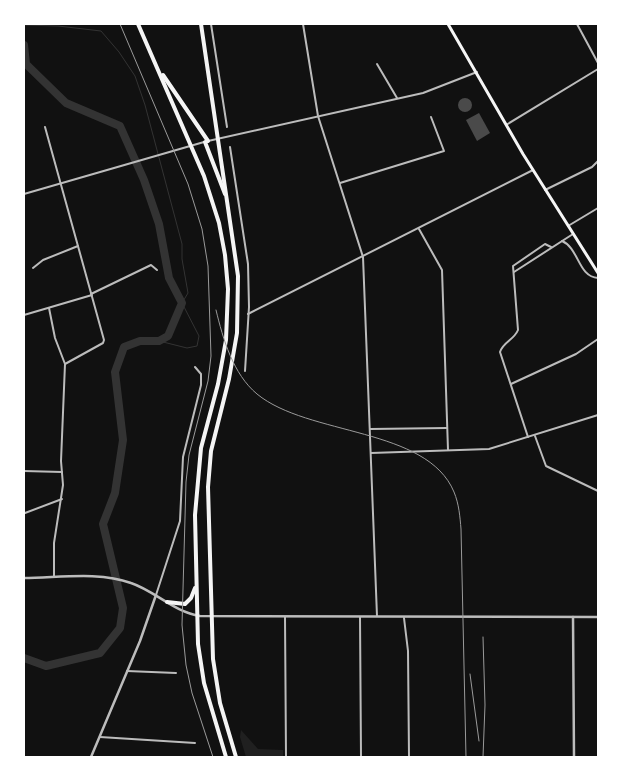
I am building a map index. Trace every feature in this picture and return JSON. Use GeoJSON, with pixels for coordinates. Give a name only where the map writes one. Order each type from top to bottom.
{"type":"FeatureCollection","features":[{"type":"Feature","properties":{"kind":"highway"},"geometry":{"type":"LineString","coordinates":[[138,24],[211,194],[220,223],[226,262],[228,295],[226,340],[222,368],[204,432],[198,470],[196,581],[196,615],[204,683],[226,757]]}},
{"type":"Feature","properties":{"kind":"highway"},"geometry":{"type":"LineString","coordinates":[[201,24],[237,262],[238,318],[231,366],[216,426],[209,470],[211,616],[215,676],[220,704],[236,757]]}},
{"type":"Feature","properties":{"kind":"highway"},"geometry":{"type":"LineString","coordinates":[[161,74],[174,89],[207,142],[227,198]]}},
{"type":"Feature","properties":{"kind":"highway"},"geometry":{"type":"LineString","coordinates":[[167,602],[182,604],[188,602],[192,596],[196,581]]}},
{"type":"Feature","properties":{"kind":"main road"},"geometry":{"type":"LineString","coordinates":[[448,24],[545,190],[598,273]]}},
{"type":"Feature","properties":{"kind":"street"},"geometry":{"type":"LineString","coordinates":[[211,24],[227,128]]}},
{"type":"Feature","properties":{"kind":"street"},"geometry":{"type":"LineString","coordinates":[[303,24],[318,116],[363,257],[377,616]]}},
{"type":"Feature","properties":{"kind":"street"},"geometry":{"type":"LineString","coordinates":[[577,24],[598,63]]}},
{"type":"Feature","properties":{"kind":"street"},"geometry":{"type":"LineString","coordinates":[[378,64],[398,98]]}},
{"type":"Feature","properties":{"kind":"street"},"geometry":{"type":"LineString","coordinates":[[506,125],[598,69]]}},
{"type":"Feature","properties":{"kind":"street"},"geometry":{"type":"LineString","coordinates":[[24,194],[218,139],[423,93],[477,72]]}},
{"type":"Feature","properties":{"kind":"street"},"geometry":{"type":"LineString","coordinates":[[340,183],[444,151],[431,116]]}},
{"type":"Feature","properties":{"kind":"street"},"geometry":{"type":"LineString","coordinates":[[45,127],[104,340],[103,343],[65,364]]}},
{"type":"Feature","properties":{"kind":"street"},"geometry":{"type":"LineString","coordinates":[[230,147],[248,264],[245,371]]}},
{"type":"Feature","properties":{"kind":"street"},"geometry":{"type":"LineString","coordinates":[[545,190],[592,167],[598,161]]}},
{"type":"Feature","properties":{"kind":"street"},"geometry":{"type":"LineString","coordinates":[[248,314],[533,170]]}},
{"type":"Feature","properties":{"kind":"street"},"geometry":{"type":"LineString","coordinates":[[568,226],[598,208]]}},
{"type":"Feature","properties":{"kind":"street"},"geometry":{"type":"LineString","coordinates":[[419,229],[442,270],[448,450]]}},
{"type":"Feature","properties":{"kind":"street"},"geometry":{"type":"LineString","coordinates":[[514,272],[573,234]]}},
{"type":"Feature","properties":{"kind":"street"},"geometry":{"type":"LineString","coordinates":[[560,242],[566,243],[589,276],[598,278]]}},
{"type":"Feature","properties":{"kind":"street"},"geometry":{"type":"LineString","coordinates":[[528,437],[500,352],[503,346],[516,335],[518,330],[514,265],[545,244],[551,247]]}},
{"type":"Feature","properties":{"kind":"street"},"geometry":{"type":"LineString","coordinates":[[34,268],[43,260],[78,246]]}},
{"type":"Feature","properties":{"kind":"street"},"geometry":{"type":"LineString","coordinates":[[24,315],[91,294],[151,265],[157,270]]}},
{"type":"Feature","properties":{"kind":"street"},"geometry":{"type":"LineString","coordinates":[[49,308],[55,338],[65,364],[62,499],[54,543],[54,578]]}},
{"type":"Feature","properties":{"kind":"street"},"geometry":{"type":"LineString","coordinates":[[511,384],[576,354],[598,339]]}},
{"type":"Feature","properties":{"kind":"street"},"geometry":{"type":"LineString","coordinates":[[91,757],[156,595],[180,521],[183,456],[201,374],[195,367]]}},
{"type":"Feature","properties":{"kind":"street"},"geometry":{"type":"LineString","coordinates":[[371,453],[489,449],[598,415]]}},
{"type":"Feature","properties":{"kind":"street"},"geometry":{"type":"LineString","coordinates":[[370,430],[447,428]]}},
{"type":"Feature","properties":{"kind":"street"},"geometry":{"type":"LineString","coordinates":[[535,435],[546,466],[598,491]]}},
{"type":"Feature","properties":{"kind":"street"},"geometry":{"type":"LineString","coordinates":[[24,471],[62,472]]}},
{"type":"Feature","properties":{"kind":"street"},"geometry":{"type":"LineString","coordinates":[[25,513],[62,499]]}},
{"type":"Feature","properties":{"kind":"street"},"geometry":{"type":"LineString","coordinates":[[24,578],[118,579],[139,586],[167,602],[196,615],[211,616],[598,616]]}},
{"type":"Feature","properties":{"kind":"street"},"geometry":{"type":"LineString","coordinates":[[285,616],[286,757]]}},
{"type":"Feature","properties":{"kind":"street"},"geometry":{"type":"LineString","coordinates":[[360,616],[361,757]]}},
{"type":"Feature","properties":{"kind":"street"},"geometry":{"type":"LineString","coordinates":[[404,616],[408,651],[408,757]]}},
{"type":"Feature","properties":{"kind":"street"},"geometry":{"type":"LineString","coordinates":[[573,617],[574,757]]}},
{"type":"Feature","properties":{"kind":"street"},"geometry":{"type":"LineString","coordinates":[[127,671],[176,673]]}},
{"type":"Feature","properties":{"kind":"street"},"geometry":{"type":"LineString","coordinates":[[100,737],[195,744]]}},
{"type":"Feature","properties":{"kind":"shaded area"},"geometry":{"type":"Polygon","coordinates":[[[241,730],[258,749],[283,750],[283,757],[246,757],[240,737],[241,730]]]}},
{"type":"Feature","properties":{"kind":"building"},"geometry":{"type":"Polygon","coordinates":[[[462,98],[468,98],[472,105],[468,112],[462,112],[458,108],[458,102],[462,98]]]}},
{"type":"Feature","properties":{"kind":"building"},"geometry":{"type":"Polygon","coordinates":[[[479,113],[490,133],[477,141],[466,120],[479,113]]]}},
{"type":"Feature","properties":{"kind":"waterway"},"geometry":{"type":"LineString","coordinates":[[24,25],[58,26],[101,31],[119,52],[135,76],[145,105],[182,244],[182,259],[188,293],[182,303],[199,336],[197,346],[187,348],[159,341]]}},
{"type":"Feature","properties":{"kind":"waterway"},"geometry":{"type":"LineString","coordinates":[[24,45],[26,64],[66,103],[120,126],[144,180],[159,224],[169,278],[182,303],[168,336],[159,341],[140,341],[124,347],[115,372],[123,440],[115,493],[103,524],[123,608],[120,628],[100,653],[46,666],[24,658]]}},
{"type":"Feature","properties":{"kind":"railway"},"geometry":{"type":"LineString","coordinates":[[120,24],[188,184],[202,229],[208,266],[211,356],[208,381],[189,455],[186,482],[182,625],[186,665],[192,693],[213,757]]}},
{"type":"Feature","properties":{"kind":"railway"},"geometry":{"type":"LineString","coordinates":[[216,310],[222,333],[235,366],[241,377],[257,394],[279,408],[306,418],[364,434],[419,455],[440,471],[454,492],[461,529],[466,757]]}},
{"type":"Feature","properties":{"kind":"railway"},"geometry":{"type":"LineString","coordinates":[[483,637],[485,705],[483,757]]}},
{"type":"Feature","properties":{"kind":"railway"},"geometry":{"type":"LineString","coordinates":[[470,674],[479,741]]}}]}
